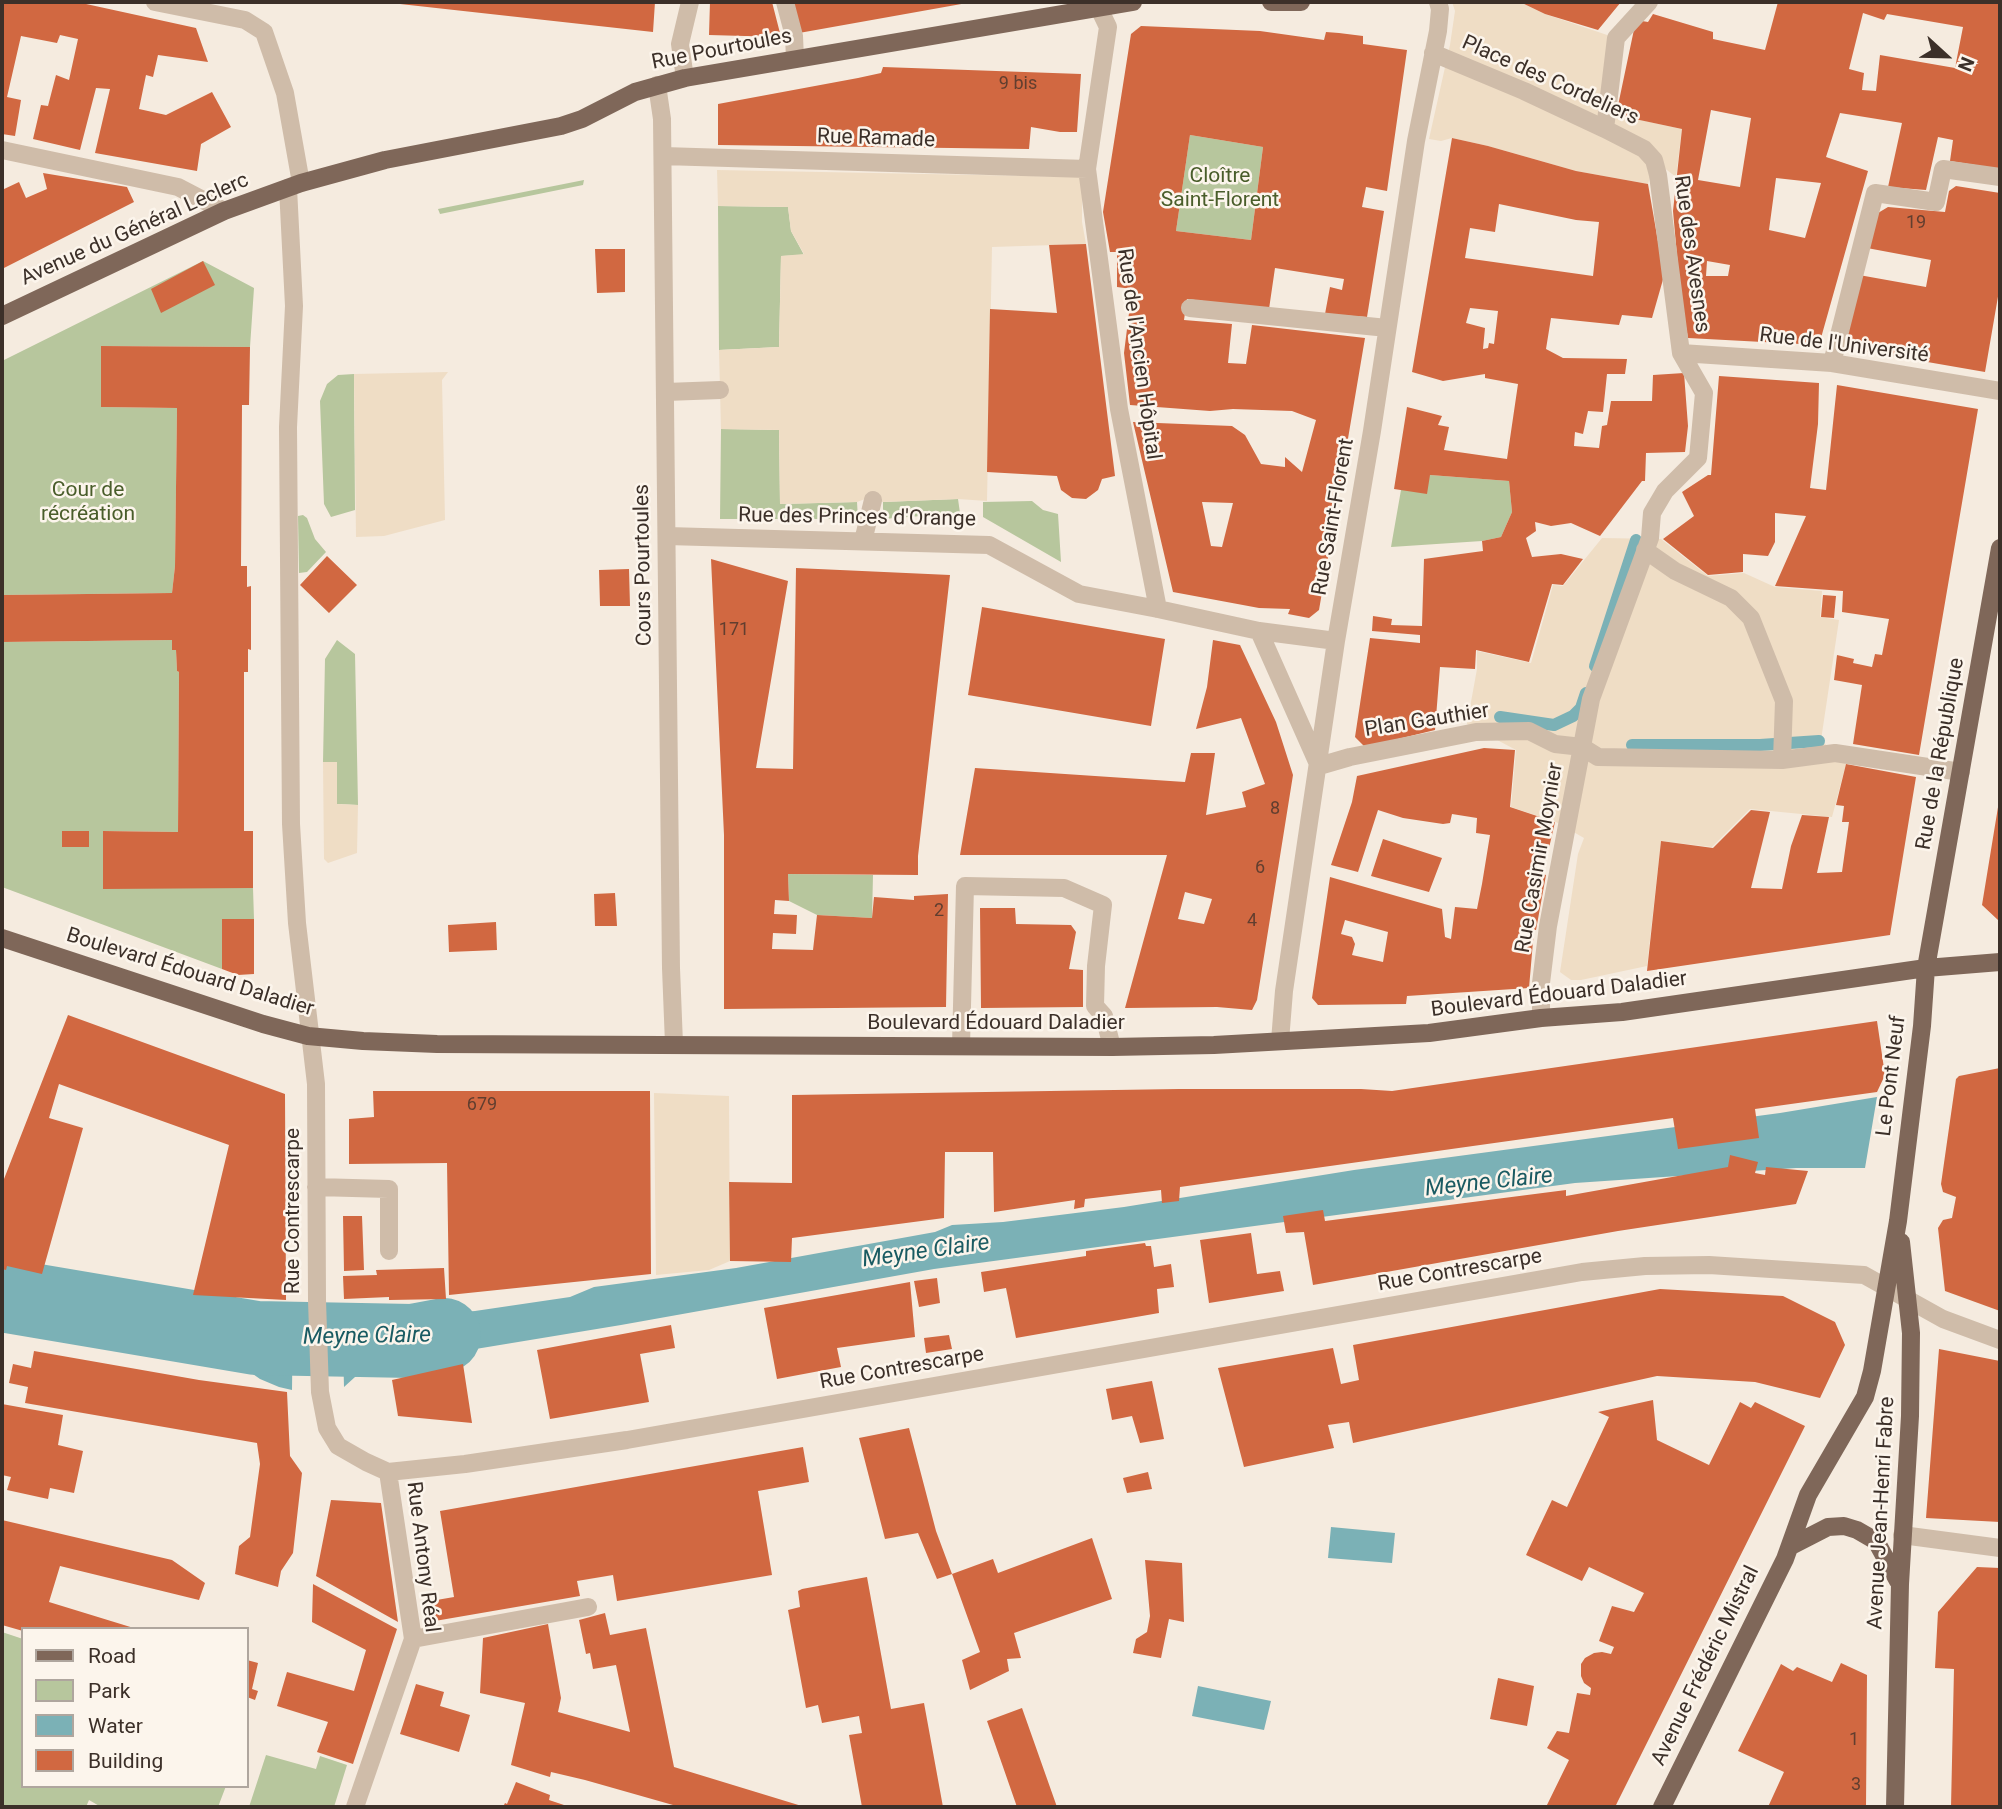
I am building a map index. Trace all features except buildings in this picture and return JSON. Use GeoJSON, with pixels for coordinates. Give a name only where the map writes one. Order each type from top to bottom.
{"type":"FeatureCollection","features":[{"type":"Feature","properties":{"kind":"main road","name":"Rue Pourtoules"},"geometry":{"type":"LineString","coordinates":[[294,185],[384,160],[561,126],[582,119],[635,92],[685,78],[1097,4],[1133,2]]}},
{"type":"Feature","properties":{"kind":"main road"},"geometry":{"type":"LineString","coordinates":[[1270,2],[1301,2]]}},
{"type":"Feature","properties":{"kind":"main road","name":"Avenue du Général Leclerc"},"geometry":{"type":"LineString","coordinates":[[2,316],[224,211],[294,185]]}},
{"type":"Feature","properties":{"kind":"main road","name":"Rue de la République"},"geometry":{"type":"LineString","coordinates":[[1926,968],[2000,548]]}},
{"type":"Feature","properties":{"kind":"main road","name":"Boulevard Édouard Daladier"},"geometry":{"type":"LineString","coordinates":[[2,938],[263,1024],[308,1035],[363,1041],[437,1044],[1112,1047],[1429,1034],[1541,1018],[1622,1012],[1926,968],[2000,962]]}},
{"type":"Feature","properties":{"kind":"main road","name":"Le Pont Neuf"},"geometry":{"type":"LineString","coordinates":[[1902,1189],[1922,1026],[1926,968]]}},
{"type":"Feature","properties":{"kind":"main road","name":"Avenue Frédéric Mistral"},"geometry":{"type":"LineString","coordinates":[[1662,1807],[1791,1546],[1808,1494],[1865,1397],[1887,1287],[1902,1189]]}},
{"type":"Feature","properties":{"kind":"main road","name":"Avenue Jean-Henri Fabre"},"geometry":{"type":"LineString","coordinates":[[1895,1807],[1900,1584],[1910,1416],[1911,1334],[1898,1221]]}},
{"type":"Feature","properties":{"kind":"main road"},"geometry":{"type":"LineString","coordinates":[[1791,1546],[1828,1527],[1844,1526],[1857,1530],[1876,1541],[1900,1584]]}},
{"type":"Feature","properties":{"kind":"street"},"geometry":{"type":"LineString","coordinates":[[155,2],[190,5],[245,20],[264,32],[285,93],[294,185],[294,306],[288,428],[291,824],[308,1035]]}},
{"type":"Feature","properties":{"kind":"street"},"geometry":{"type":"LineString","coordinates":[[685,78],[680,44],[690,2]]}},
{"type":"Feature","properties":{"kind":"street"},"geometry":{"type":"LineString","coordinates":[[785,2],[794,36],[795,58]]}},
{"type":"Feature","properties":{"kind":"street","name":"Rue Saint-Florent"},"geometry":{"type":"LineString","coordinates":[[1280,1041],[1284,990],[1336,641],[1372,431],[1416,141],[1433,53],[1440,9],[1438,2]]}},
{"type":"Feature","properties":{"kind":"street"},"geometry":{"type":"LineString","coordinates":[[1605,129],[1616,38],[1649,2]]}},
{"type":"Feature","properties":{"kind":"street","name":"Rue de l'Ancien Hôpital"},"geometry":{"type":"LineString","coordinates":[[1097,4],[1108,27],[1087,169],[1119,409],[1158,609]]}},
{"type":"Feature","properties":{"kind":"street","name":"Place des Cordeliers"},"geometry":{"type":"LineString","coordinates":[[1433,53],[1524,91],[1647,152]]}},
{"type":"Feature","properties":{"kind":"street","name":"Cours Pourtoules"},"geometry":{"type":"LineString","coordinates":[[657,85],[662,119],[663,156],[674,1044]]}},
{"type":"Feature","properties":{"kind":"street"},"geometry":{"type":"LineString","coordinates":[[2,150],[178,187],[224,211]]}},
{"type":"Feature","properties":{"kind":"street","name":"Rue des Avesnes"},"geometry":{"type":"LineString","coordinates":[[1582,747],[1591,699],[1650,538],[1652,513],[1665,491],[1698,458],[1704,393],[1681,353],[1658,175],[1654,160],[1647,152]]}},
{"type":"Feature","properties":{"kind":"street","name":"Rue Ramade"},"geometry":{"type":"LineString","coordinates":[[663,156],[1087,169]]}},
{"type":"Feature","properties":{"kind":"street"},"geometry":{"type":"LineString","coordinates":[[1832,363],[1875,193],[1936,202],[1943,169],[2000,177]]}},
{"type":"Feature","properties":{"kind":"street"},"geometry":{"type":"LineString","coordinates":[[1189,308],[1387,328]]}},
{"type":"Feature","properties":{"kind":"street","name":"Rue de l'Université"},"geometry":{"type":"LineString","coordinates":[[1681,353],[1832,363],[2000,391]]}},
{"type":"Feature","properties":{"kind":"street"},"geometry":{"type":"LineString","coordinates":[[666,392],[720,390]]}},
{"type":"Feature","properties":{"kind":"street"},"geometry":{"type":"LineString","coordinates":[[863,541],[873,500]]}},
{"type":"Feature","properties":{"kind":"street","name":"Rue des Princes d'Orange"},"geometry":{"type":"LineString","coordinates":[[667,536],[989,545],[1079,594],[1158,609]]}},
{"type":"Feature","properties":{"kind":"street"},"geometry":{"type":"LineString","coordinates":[[1645,550],[1675,571],[1731,598],[1751,618],[1784,701],[1782,760]]}},
{"type":"Feature","properties":{"kind":"street"},"geometry":{"type":"LineString","coordinates":[[1158,609],[1259,631],[1336,641]]}},
{"type":"Feature","properties":{"kind":"street"},"geometry":{"type":"LineString","coordinates":[[1259,631],[1319,766]]}},
{"type":"Feature","properties":{"kind":"street","name":"Plan Gauthier"},"geometry":{"type":"LineString","coordinates":[[1319,766],[1350,757],[1476,732],[1529,731],[1555,744],[1582,747],[1598,757],[1782,760],[1835,753],[1961,772]]}},
{"type":"Feature","properties":{"kind":"street","name":"Rue Casimir Moynier"},"geometry":{"type":"LineString","coordinates":[[1541,1018],[1541,983],[1548,926],[1582,747]]}},
{"type":"Feature","properties":{"kind":"street"},"geometry":{"type":"LineString","coordinates":[[961,1046],[965,886],[1064,888],[1103,905],[1096,966],[1095,1006],[1104,1016],[1112,1047]]}},
{"type":"Feature","properties":{"kind":"street","name":"Rue Contrescarpe"},"geometry":{"type":"LineString","coordinates":[[308,1035],[316,1084],[320,1392],[327,1428],[338,1446],[388,1472],[465,1464],[627,1440],[1581,1272],[1645,1266],[1709,1265],[1864,1275],[1943,1320],[2000,1340]]}},
{"type":"Feature","properties":{"kind":"street"},"geometry":{"type":"LineString","coordinates":[[316,1187],[389,1189],[389,1251]]}},
{"type":"Feature","properties":{"kind":"street","name":"Rue Antony Réal"},"geometry":{"type":"LineString","coordinates":[[355,1807],[413,1639],[388,1472]]}},
{"type":"Feature","properties":{"kind":"street"},"geometry":{"type":"LineString","coordinates":[[1902,1535],[2000,1548]]}},
{"type":"Feature","properties":{"kind":"street"},"geometry":{"type":"LineString","coordinates":[[413,1639],[588,1607]]}},
{"type":"Feature","properties":{"kind":"green space","name":"Cloître Saint-Florent"},"geometry":{"type":"Polygon","coordinates":[[[1190,135],[1263,147],[1251,240],[1176,231],[1190,135]]]}},
{"type":"Feature","properties":{"kind":"green space"},"geometry":{"type":"Polygon","coordinates":[[[584,180],[583,185],[440,214],[438,209],[584,180]]]}},
{"type":"Feature","properties":{"kind":"green space"},"geometry":{"type":"Polygon","coordinates":[[[718,206],[788,207],[791,231],[804,255],[781,256],[779,347],[719,350],[718,206]]]}},
{"type":"Feature","properties":{"kind":"green space","name":"Cour de récréation"},"geometry":{"type":"Polygon","coordinates":[[[203,261],[254,288],[250,347],[101,346],[101,407],[177,408],[175,566],[172,593],[2,595],[2,361],[203,261]]]}},
{"type":"Feature","properties":{"kind":"green space"},"geometry":{"type":"Polygon","coordinates":[[[354,374],[355,510],[331,517],[324,504],[320,401],[327,384],[338,375],[354,374]]]}},
{"type":"Feature","properties":{"kind":"green space"},"geometry":{"type":"Polygon","coordinates":[[[721,429],[779,430],[780,504],[857,502],[858,519],[720,519],[721,429]]]}},
{"type":"Feature","properties":{"kind":"green space"},"geometry":{"type":"Polygon","coordinates":[[[1430,475],[1509,481],[1512,512],[1501,537],[1482,541],[1391,547],[1401,490],[1430,475]]]}},
{"type":"Feature","properties":{"kind":"green space"},"geometry":{"type":"Polygon","coordinates":[[[958,499],[960,513],[883,519],[883,502],[958,499]]]}},
{"type":"Feature","properties":{"kind":"green space"},"geometry":{"type":"Polygon","coordinates":[[[1032,501],[1043,510],[1058,514],[1061,562],[983,517],[983,502],[1032,501]]]}},
{"type":"Feature","properties":{"kind":"green space"},"geometry":{"type":"Polygon","coordinates":[[[298,516],[307,518],[315,539],[326,552],[307,572],[299,573],[298,516]]]}},
{"type":"Feature","properties":{"kind":"green space"},"geometry":{"type":"Polygon","coordinates":[[[172,640],[179,672],[178,832],[104,831],[103,888],[253,888],[254,919],[222,919],[222,969],[2,887],[2,642],[172,640]]]}},
{"type":"Feature","properties":{"kind":"green space"},"geometry":{"type":"Polygon","coordinates":[[[337,640],[355,654],[358,805],[337,804],[337,763],[323,762],[325,659],[337,640]]]}},
{"type":"Feature","properties":{"kind":"green space"},"geometry":{"type":"Polygon","coordinates":[[[788,874],[873,875],[872,918],[817,915],[789,901],[788,874]]]}},
{"type":"Feature","properties":{"kind":"green space"},"geometry":{"type":"Polygon","coordinates":[[[2,1632],[21,1638],[21,1788],[225,1788],[218,1807],[101,1807],[89,1800],[86,1807],[2,1807],[2,1632]]]}},
{"type":"Feature","properties":{"kind":"green space"},"geometry":{"type":"Polygon","coordinates":[[[266,1755],[316,1769],[320,1756],[347,1765],[334,1807],[249,1807],[266,1755]]]}},
{"type":"Feature","properties":{"kind":"shaded area"},"geometry":{"type":"Polygon","coordinates":[[[1452,2],[1520,2],[1545,14],[1616,38],[1608,113],[1682,129],[1676,177],[1663,167],[1651,174],[1648,184],[1576,171],[1452,138],[1441,141],[1429,139],[1450,45],[1455,11],[1452,2]]]}},
{"type":"Feature","properties":{"kind":"shaded area"},"geometry":{"type":"Polygon","coordinates":[[[717,170],[1082,177],[1082,222],[1086,244],[992,247],[987,501],[958,499],[883,502],[865,499],[857,502],[780,504],[779,430],[721,429],[719,350],[779,347],[781,256],[804,254],[791,231],[788,207],[718,206],[717,170]]]}},
{"type":"Feature","properties":{"kind":"shaded area"},"geometry":{"type":"Polygon","coordinates":[[[448,372],[442,380],[445,520],[384,536],[356,537],[354,374],[448,372]]]}},
{"type":"Feature","properties":{"kind":"shaded area"},"geometry":{"type":"Polygon","coordinates":[[[1602,538],[1661,539],[1708,576],[1744,573],[1775,587],[1822,591],[1820,617],[1839,620],[1821,740],[1846,764],[1832,817],[1750,809],[1712,847],[1661,841],[1647,966],[1571,980],[1560,972],[1578,854],[1584,838],[1556,822],[1511,807],[1516,750],[1467,724],[1477,669],[1477,651],[1531,663],[1553,585],[1563,586],[1602,538]]]}},
{"type":"Feature","properties":{"kind":"shaded area"},"geometry":{"type":"Polygon","coordinates":[[[323,762],[337,762],[337,804],[358,805],[357,853],[328,863],[324,859],[323,762]]]}},
{"type":"Feature","properties":{"kind":"shaded area"},"geometry":{"type":"Polygon","coordinates":[[[654,1093],[729,1096],[730,1261],[709,1270],[656,1275],[654,1093]]]}},
{"type":"Feature","properties":{"kind":"water"},"geometry":{"type":"Polygon","coordinates":[[[1877,1097],[1865,1168],[1796,1168],[1575,1183],[934,1269],[409,1360],[355,1377],[344,1387],[342,1307],[416,1316],[475,1311],[570,1297],[594,1287],[736,1268],[935,1232],[952,1225],[1003,1222],[1124,1207],[1354,1170],[1780,1113],[1877,1097]]]}},
{"type":"Feature","properties":{"kind":"water"},"geometry":{"type":"Polygon","coordinates":[[[2,1279],[199,1309],[293,1307],[292,1390],[260,1379],[240,1365],[167,1349],[117,1344],[84,1345],[2,1326],[2,1279]]]}},
{"type":"Feature","properties":{"kind":"water"},"geometry":{"type":"Polygon","coordinates":[[[1331,1527],[1395,1533],[1392,1563],[1328,1558],[1331,1527]]]}},
{"type":"Feature","properties":{"kind":"water"},"geometry":{"type":"Polygon","coordinates":[[[1198,1686],[1271,1701],[1264,1730],[1192,1716],[1198,1686]]]}},
{"type":"Feature","properties":{"kind":"waterway"},"geometry":{"type":"LineString","coordinates":[[1595,666],[1636,540]]}},
{"type":"Feature","properties":{"kind":"waterway"},"geometry":{"type":"LineString","coordinates":[[1500,717],[1554,725],[1573,716],[1581,708],[1586,693]]}},
{"type":"Feature","properties":{"kind":"waterway"},"geometry":{"type":"LineString","coordinates":[[1632,745],[1760,745],[1819,741]]}},
{"type":"Feature","properties":{"kind":"waterway","name":"Meyne Claire"},"geometry":{"type":"LineString","coordinates":[[2,1295],[256,1338],[412,1341],[444,1335]]}}]}
